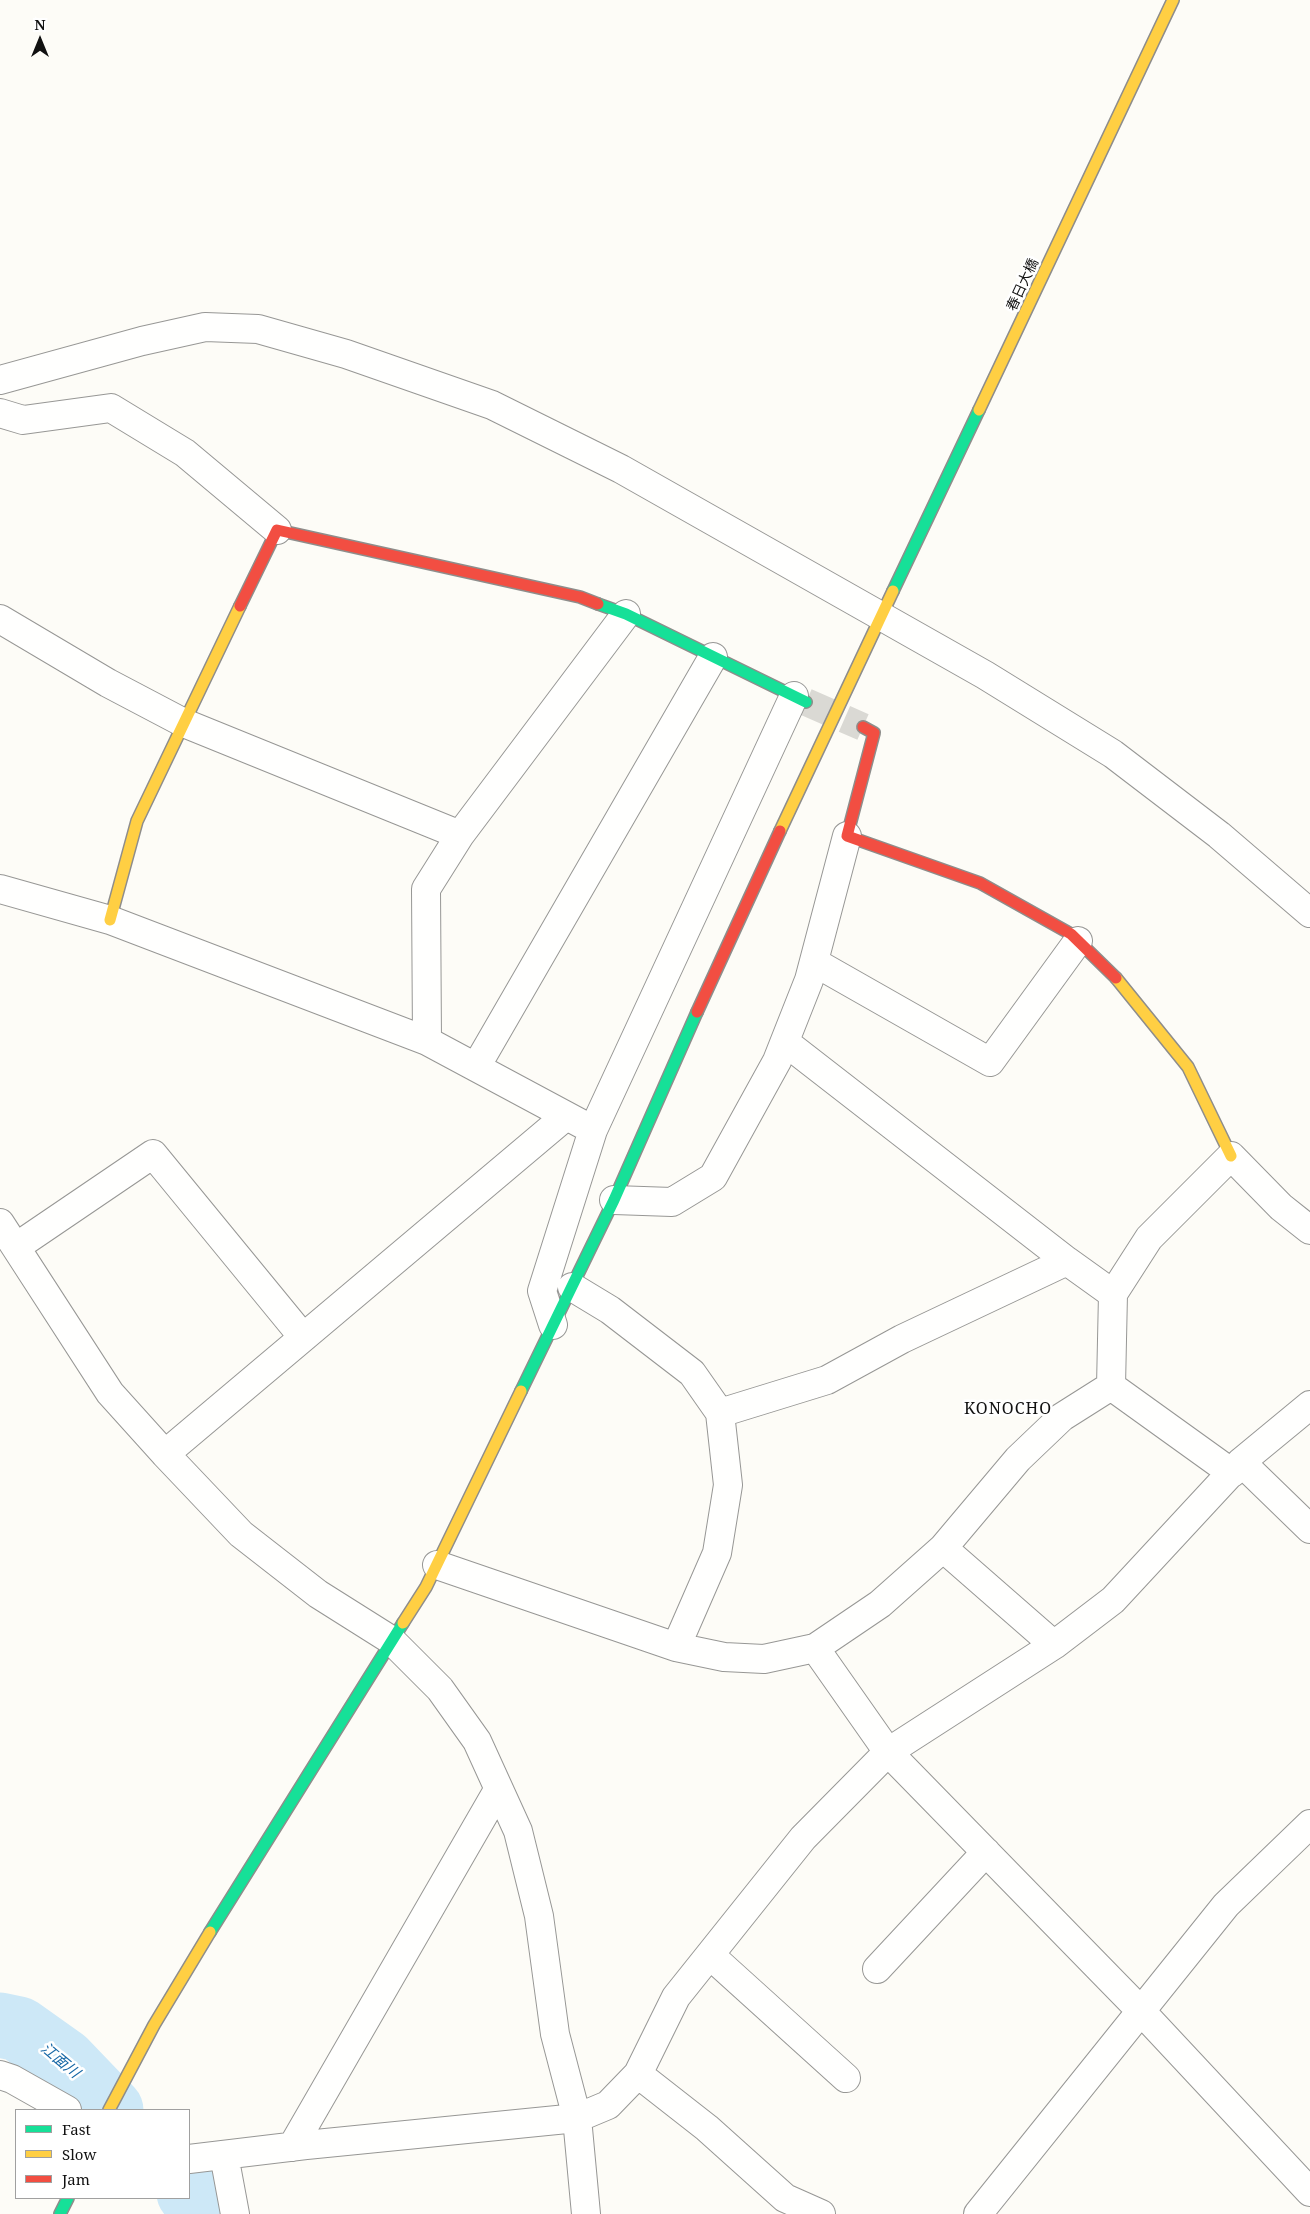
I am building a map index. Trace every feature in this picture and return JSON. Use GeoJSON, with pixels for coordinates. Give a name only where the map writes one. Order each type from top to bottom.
{"type":"FeatureCollection","features":[{"type":"Feature","properties":{"kind":"street","name":"春日大橋"},"geometry":{"type":"LineString","coordinates":[[110,2109],[154,2025],[188,1968],[391,1640],[426,1587],[614,1200],[733,930],[1173,0]]}},
{"type":"Feature","properties":{"kind":"street"},"geometry":{"type":"LineString","coordinates":[[0,380],[142,341],[205,327],[258,329],[346,354],[492,405],[621,469],[881,618],[985,675],[1113,754],[1219,835],[1310,913]]}},
{"type":"Feature","properties":{"kind":"street"},"geometry":{"type":"LineString","coordinates":[[0,413],[23,420],[111,408],[185,453],[277,530],[580,597],[626,614],[800,699],[593,1130],[542,1291],[554,1324]]}},
{"type":"Feature","properties":{"kind":"street"},"geometry":{"type":"LineString","coordinates":[[110,920],[137,821],[277,530]]}},
{"type":"Feature","properties":{"kind":"street"},"geometry":{"type":"LineString","coordinates":[[427,1041],[426,888],[460,835],[626,614]]}},
{"type":"Feature","properties":{"kind":"street"},"geometry":{"type":"LineString","coordinates":[[0,619],[108,683],[184,723],[460,835]]}},
{"type":"Feature","properties":{"kind":"street"},"geometry":{"type":"LineString","coordinates":[[476,1067],[713,657]]}},
{"type":"Feature","properties":{"kind":"street"},"geometry":{"type":"LineString","coordinates":[[614,1200],[672,1202],[713,1177],[777,1061],[810,980],[874,733],[863,728]]}},
{"type":"Feature","properties":{"kind":"street"},"geometry":{"type":"LineString","coordinates":[[847,836],[980,882],[1071,934],[1110,971],[1188,1067],[1231,1156],[1281,1206],[1310,1230]]}},
{"type":"Feature","properties":{"kind":"street"},"geometry":{"type":"LineString","coordinates":[[0,889],[110,920],[427,1041],[593,1130]]}},
{"type":"Feature","properties":{"kind":"street"},"geometry":{"type":"LineString","coordinates":[[814,962],[990,1062],[1078,941]]}},
{"type":"Feature","properties":{"kind":"street"},"geometry":{"type":"LineString","coordinates":[[785,1042],[1067,1261],[1113,1294]]}},
{"type":"Feature","properties":{"kind":"street"},"geometry":{"type":"LineString","coordinates":[[165,1454],[566,1116]]}},
{"type":"Feature","properties":{"kind":"street"},"geometry":{"type":"LineString","coordinates":[[16,1247],[153,1154],[303,1337]]}},
{"type":"Feature","properties":{"kind":"street"},"geometry":{"type":"LineString","coordinates":[[1111,1386],[1113,1294],[1149,1238],[1231,1156]]}},
{"type":"Feature","properties":{"kind":"street"},"geometry":{"type":"LineString","coordinates":[[0,1223],[110,1393],[165,1454],[241,1534],[318,1594],[391,1640],[440,1689],[477,1741],[518,1831],[539,1916],[556,2034],[577,2118],[586,2214]]}},
{"type":"Feature","properties":{"kind":"street"},"geometry":{"type":"LineString","coordinates":[[720,1412],[827,1380],[902,1339],[1067,1261]]}},
{"type":"Feature","properties":{"kind":"street"},"geometry":{"type":"LineString","coordinates":[[572,1287],[610,1310],[692,1373],[720,1412],[728,1485],[717,1553],[676,1647]]}},
{"type":"Feature","properties":{"kind":"street"},"geometry":{"type":"LineString","coordinates":[[1111,1386],[1236,1468],[1310,1529]]}},
{"type":"Feature","properties":{"kind":"street"},"geometry":{"type":"LineString","coordinates":[[436,1565],[676,1647],[724,1658],[764,1659],[815,1648],[880,1604],[943,1548],[1018,1459],[1062,1417],[1111,1386]]}},
{"type":"Feature","properties":{"kind":"street"},"geometry":{"type":"LineString","coordinates":[[190,2160],[292,2147],[577,2118],[608,2105],[638,2074],[676,1997],[803,1838],[888,1752],[1054,1645],[1113,1600],[1236,1468],[1310,1405]]}},
{"type":"Feature","properties":{"kind":"street"},"geometry":{"type":"LineString","coordinates":[[943,1548],[1054,1645]]}},
{"type":"Feature","properties":{"kind":"street"},"geometry":{"type":"LineString","coordinates":[[815,1648],[888,1752],[1140,2010],[1310,2192]]}},
{"type":"Feature","properties":{"kind":"street"},"geometry":{"type":"LineString","coordinates":[[292,2147],[498,1790]]}},
{"type":"Feature","properties":{"kind":"street"},"geometry":{"type":"LineString","coordinates":[[978,2214],[1226,1905],[1310,1824]]}},
{"type":"Feature","properties":{"kind":"street"},"geometry":{"type":"LineString","coordinates":[[877,1970],[986,1852]]}},
{"type":"Feature","properties":{"kind":"street"},"geometry":{"type":"LineString","coordinates":[[710,1955],[846,2078]]}},
{"type":"Feature","properties":{"kind":"street"},"geometry":{"type":"LineString","coordinates":[[638,2074],[707,2128],[785,2198],[821,2214]]}},
{"type":"Feature","properties":{"kind":"street"},"geometry":{"type":"LineString","coordinates":[[0,2075],[12,2079],[65,2109]]}},
{"type":"Feature","properties":{"kind":"street"},"geometry":{"type":"LineString","coordinates":[[224,2155],[235,2214]]}},
{"type":"Feature","properties":{"kind":"street"},"geometry":{"type":"LineString","coordinates":[[60,2214],[68,2199]]}},
{"type":"Feature","properties":{"kind":"waterway","name":"江面川"},"geometry":{"type":"LineString","coordinates":[[0,2025],[19,2029],[64,2061],[110,2109]]}},
{"type":"Feature","properties":{"kind":"waterway","name":"江面川"},"geometry":{"type":"LineString","coordinates":[[190,2194],[208,2214]]}},
{"type":"Feature","properties":{"kind":"tunnel"},"geometry":{"type":"LineString","coordinates":[[806,702],[863,727]]}},
{"type":"Feature","properties":{"kind":"traffic: fast"},"geometry":{"type":"LineString","coordinates":[[893,591],[979,410]]}},
{"type":"Feature","properties":{"kind":"traffic: fast"},"geometry":{"type":"LineString","coordinates":[[598,604],[626,614],[806,702]]}},
{"type":"Feature","properties":{"kind":"traffic: fast"},"geometry":{"type":"LineString","coordinates":[[521,1391],[614,1200],[697,1012]]}},
{"type":"Feature","properties":{"kind":"traffic: fast"},"geometry":{"type":"LineString","coordinates":[[210,1932],[403,1623]]}},
{"type":"Feature","properties":{"kind":"traffic: fast"},"geometry":{"type":"LineString","coordinates":[[60,2214],[68,2199]]}},
{"type":"Feature","properties":{"kind":"traffic: slow"},"geometry":{"type":"LineString","coordinates":[[979,410],[1173,0]]}},
{"type":"Feature","properties":{"kind":"traffic: slow"},"geometry":{"type":"LineString","coordinates":[[780,831],[893,591]]}},
{"type":"Feature","properties":{"kind":"traffic: slow"},"geometry":{"type":"LineString","coordinates":[[110,920],[137,821],[240,606]]}},
{"type":"Feature","properties":{"kind":"traffic: slow"},"geometry":{"type":"LineString","coordinates":[[1116,978],[1188,1067],[1231,1156]]}},
{"type":"Feature","properties":{"kind":"traffic: slow"},"geometry":{"type":"LineString","coordinates":[[403,1623],[426,1587],[521,1391]]}},
{"type":"Feature","properties":{"kind":"traffic: slow"},"geometry":{"type":"LineString","coordinates":[[110,2109],[154,2025],[210,1932]]}},
{"type":"Feature","properties":{"kind":"traffic: jam"},"geometry":{"type":"LineString","coordinates":[[240,606],[277,530],[580,597],[598,604]]}},
{"type":"Feature","properties":{"kind":"traffic: jam"},"geometry":{"type":"LineString","coordinates":[[863,727],[874,733],[847,836],[980,883],[1071,934],[1116,978]]}},
{"type":"Feature","properties":{"kind":"traffic: jam"},"geometry":{"type":"LineString","coordinates":[[697,1012],[780,831]]}},
{"type":"Feature","properties":{"kind":"district","name":"KONOCHO"},"geometry":{"type":"Point","coordinates":[1008,1409]}}]}
